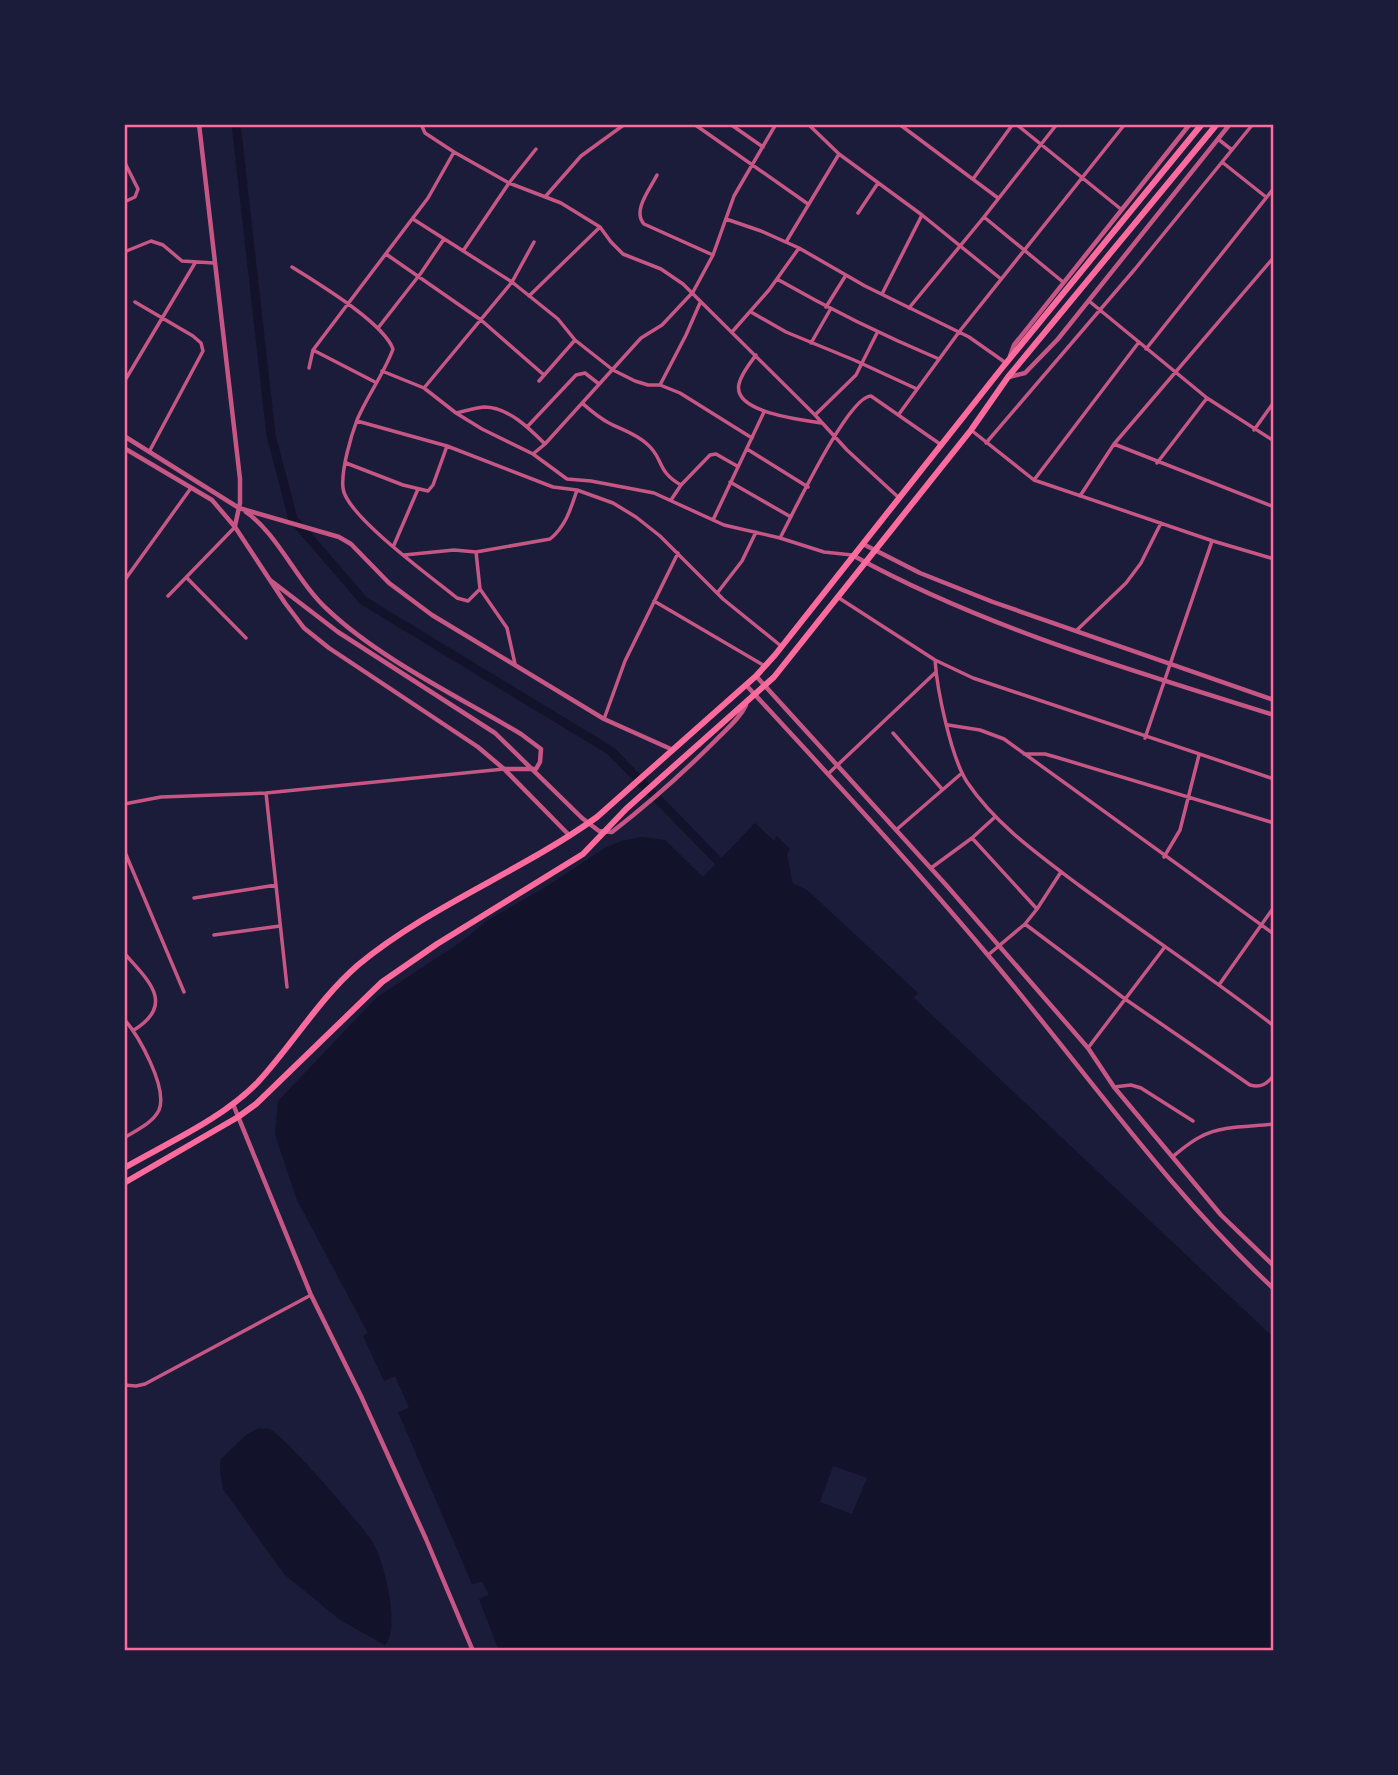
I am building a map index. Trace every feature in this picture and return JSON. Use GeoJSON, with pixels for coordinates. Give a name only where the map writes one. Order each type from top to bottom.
{"type":"FeatureCollection","features":[{"type":"Feature","properties":{"kind":"main road"},"geometry":{"type":"LineString","coordinates":[[124,1168],[233,1104],[257,1082],[328,994],[358,965],[418,924],[570,836],[615,801],[756,676],[1007,362],[1202,124]]}},
{"type":"Feature","properties":{"kind":"main road"},"geometry":{"type":"LineString","coordinates":[[124,1183],[238,1117],[271,1090],[382,982],[437,944],[583,854],[625,809],[764,686],[794,654],[971,430],[1008,377],[1217,124]]}},
{"type":"Feature","properties":{"kind":"street"},"geometry":{"type":"LineString","coordinates":[[168,596],[235,527],[239,508],[240,479],[199,124]]}},
{"type":"Feature","properties":{"kind":"street"},"geometry":{"type":"LineString","coordinates":[[421,124],[425,133],[454,152],[509,183],[561,203],[600,227],[623,254],[661,269],[693,292],[700,303],[756,355],[898,498]]}},
{"type":"Feature","properties":{"kind":"street"},"geometry":{"type":"LineString","coordinates":[[545,197],[581,156],[625,124]]}},
{"type":"Feature","properties":{"kind":"street"},"geometry":{"type":"LineString","coordinates":[[694,124],[808,204]]}},
{"type":"Feature","properties":{"kind":"street"},"geometry":{"type":"LineString","coordinates":[[730,124],[763,147]]}},
{"type":"Feature","properties":{"kind":"street"},"geometry":{"type":"LineString","coordinates":[[533,454],[641,338],[676,312],[693,292],[713,254],[734,196],[776,124]]}},
{"type":"Feature","properties":{"kind":"street"},"geometry":{"type":"LineString","coordinates":[[808,124],[839,154],[922,215],[1001,279]]}},
{"type":"Feature","properties":{"kind":"street"},"geometry":{"type":"LineString","coordinates":[[899,124],[998,198]]}},
{"type":"Feature","properties":{"kind":"street"},"geometry":{"type":"LineString","coordinates":[[907,130],[909,124]]}},
{"type":"Feature","properties":{"kind":"street"},"geometry":{"type":"LineString","coordinates":[[973,180],[1014,124],[1122,210]]}},
{"type":"Feature","properties":{"kind":"street"},"geometry":{"type":"LineString","coordinates":[[909,307],[984,218],[1057,124]]}},
{"type":"Feature","properties":{"kind":"street"},"geometry":{"type":"LineString","coordinates":[[899,414],[959,332],[1125,124]]}},
{"type":"Feature","properties":{"kind":"street"},"geometry":{"type":"LineString","coordinates":[[726,219],[799,248],[882,295],[959,332],[1007,362],[1014,345],[1190,124]]}},
{"type":"Feature","properties":{"kind":"street"},"geometry":{"type":"LineString","coordinates":[[1008,377],[1025,373],[1058,339],[1230,124]]}},
{"type":"Feature","properties":{"kind":"street"},"geometry":{"type":"LineString","coordinates":[[986,443],[1101,310],[1253,124]]}},
{"type":"Feature","properties":{"kind":"street"},"geometry":{"type":"LineString","coordinates":[[1218,139],[1232,150]]}},
{"type":"Feature","properties":{"kind":"street"},"geometry":{"type":"LineString","coordinates":[[463,251],[509,183],[536,149]]}},
{"type":"Feature","properties":{"kind":"street"},"geometry":{"type":"LineString","coordinates":[[309,368],[313,350],[429,198],[454,152]]}},
{"type":"Feature","properties":{"kind":"street"},"geometry":{"type":"LineString","coordinates":[[786,243],[839,154]]}},
{"type":"Feature","properties":{"kind":"street"},"geometry":{"type":"LineString","coordinates":[[124,161],[138,189],[135,197],[124,202]]}},
{"type":"Feature","properties":{"kind":"street"},"geometry":{"type":"LineString","coordinates":[[1222,162],[1266,197]]}},
{"type":"Feature","properties":{"kind":"street"},"geometry":{"type":"LineString","coordinates":[[657,176],[639,212],[640,220],[713,254]]}},
{"type":"Feature","properties":{"kind":"street"},"geometry":{"type":"LineString","coordinates":[[858,214],[878,183]]}},
{"type":"Feature","properties":{"kind":"street"},"geometry":{"type":"LineString","coordinates":[[1146,349],[1274,188]]}},
{"type":"Feature","properties":{"kind":"street"},"geometry":{"type":"LineString","coordinates":[[882,295],[922,215]]}},
{"type":"Feature","properties":{"kind":"street"},"geometry":{"type":"LineString","coordinates":[[984,218],[1063,282]]}},
{"type":"Feature","properties":{"kind":"street"},"geometry":{"type":"LineString","coordinates":[[413,219],[512,282],[558,319],[575,340],[613,370],[635,381],[660,385],[680,393],[752,438]]}},
{"type":"Feature","properties":{"kind":"street"},"geometry":{"type":"LineString","coordinates":[[529,296],[600,227]]}},
{"type":"Feature","properties":{"kind":"street"},"geometry":{"type":"LineString","coordinates":[[377,328],[419,276],[444,239]]}},
{"type":"Feature","properties":{"kind":"street"},"geometry":{"type":"LineString","coordinates":[[124,252],[151,240],[163,245],[182,261],[214,263]]}},
{"type":"Feature","properties":{"kind":"street"},"geometry":{"type":"LineString","coordinates":[[424,388],[512,282],[534,242]]}},
{"type":"Feature","properties":{"kind":"street"},"geometry":{"type":"LineString","coordinates":[[732,332],[778,279],[799,248]]}},
{"type":"Feature","properties":{"kind":"street"},"geometry":{"type":"LineString","coordinates":[[386,254],[481,320],[544,375]]}},
{"type":"Feature","properties":{"kind":"street"},"geometry":{"type":"LineString","coordinates":[[1080,496],[1114,444],[1274,257]]}},
{"type":"Feature","properties":{"kind":"street"},"geometry":{"type":"LineString","coordinates":[[124,382],[195,263]]}},
{"type":"Feature","properties":{"kind":"street"},"geometry":{"type":"LineString","coordinates":[[292,267],[348,304],[377,328],[393,349],[356,421],[346,463],[343,488],[346,498],[377,533],[463,601],[468,601],[480,589]]}},
{"type":"Feature","properties":{"kind":"street"},"geometry":{"type":"LineString","coordinates":[[811,343],[846,275]]}},
{"type":"Feature","properties":{"kind":"street"},"geometry":{"type":"LineString","coordinates":[[778,279],[828,309],[939,359]]}},
{"type":"Feature","properties":{"kind":"street"},"geometry":{"type":"LineString","coordinates":[[1089,301],[1206,398],[1274,440]]}},
{"type":"Feature","properties":{"kind":"street"},"geometry":{"type":"LineString","coordinates":[[135,302],[193,337],[201,343],[203,351],[149,452]]}},
{"type":"Feature","properties":{"kind":"street"},"geometry":{"type":"LineString","coordinates":[[660,385],[700,303]]}},
{"type":"Feature","properties":{"kind":"street"},"geometry":{"type":"LineString","coordinates":[[751,312],[786,332],[917,389]]}},
{"type":"Feature","properties":{"kind":"street"},"geometry":{"type":"LineString","coordinates":[[815,415],[856,375],[877,333]]}},
{"type":"Feature","properties":{"kind":"street"},"geometry":{"type":"LineString","coordinates":[[539,381],[575,340]]}},
{"type":"Feature","properties":{"kind":"street"},"geometry":{"type":"LineString","coordinates":[[1034,480],[1139,342]]}},
{"type":"Feature","properties":{"kind":"street"},"geometry":{"type":"LineString","coordinates":[[313,350],[375,382]]}},
{"type":"Feature","properties":{"kind":"street"},"geometry":{"type":"LineString","coordinates":[[756,355],[738,385],[739,393],[764,412],[822,423]]}},
{"type":"Feature","properties":{"kind":"street"},"geometry":{"type":"LineString","coordinates":[[382,370],[424,388],[456,413],[533,454],[567,479],[636,489],[671,500],[713,520],[824,552],[854,556],[895,579],[963,608],[1165,682],[1273,713]]}},
{"type":"Feature","properties":{"kind":"street"},"geometry":{"type":"LineString","coordinates":[[527,427],[576,375],[585,373],[599,384]]}},
{"type":"Feature","properties":{"kind":"street"},"geometry":{"type":"LineString","coordinates":[[780,538],[834,436],[861,398],[867,395],[899,414],[941,445]]}},
{"type":"Feature","properties":{"kind":"street"},"geometry":{"type":"LineString","coordinates":[[1157,463],[1206,398]]}},
{"type":"Feature","properties":{"kind":"street"},"geometry":{"type":"LineString","coordinates":[[1254,430],[1274,402]]}},
{"type":"Feature","properties":{"kind":"street"},"geometry":{"type":"LineString","coordinates":[[582,403],[601,418],[633,433],[648,444],[666,475],[681,485]]}},
{"type":"Feature","properties":{"kind":"street"},"geometry":{"type":"LineString","coordinates":[[456,413],[484,407],[492,409],[513,417],[545,444]]}},
{"type":"Feature","properties":{"kind":"street"},"geometry":{"type":"LineString","coordinates":[[713,520],[764,412]]}},
{"type":"Feature","properties":{"kind":"street"},"geometry":{"type":"LineString","coordinates":[[356,421],[447,446],[553,487],[578,490],[613,503],[636,517],[678,553],[738,612],[782,646]]}},
{"type":"Feature","properties":{"kind":"street"},"geometry":{"type":"LineString","coordinates":[[971,430],[1034,480],[1274,559]]}},
{"type":"Feature","properties":{"kind":"street"},"geometry":{"type":"LineString","coordinates":[[124,436],[239,508],[267,530],[293,570],[327,610],[372,645],[521,734],[541,749],[540,762],[536,769],[504,769],[266,793],[161,797],[124,804]]}},
{"type":"Feature","properties":{"kind":"street"},"geometry":{"type":"LineString","coordinates":[[1114,444],[1274,507]]}},
{"type":"Feature","properties":{"kind":"street"},"geometry":{"type":"LineString","coordinates":[[346,463],[425,492],[430,489],[447,446]]}},
{"type":"Feature","properties":{"kind":"street"},"geometry":{"type":"LineString","coordinates":[[124,448],[221,508],[304,628],[329,648],[446,724],[504,769],[570,836]]}},
{"type":"Feature","properties":{"kind":"street"},"geometry":{"type":"LineString","coordinates":[[746,449],[808,486]]}},
{"type":"Feature","properties":{"kind":"street"},"geometry":{"type":"LineString","coordinates":[[671,500],[681,485],[710,455],[721,456],[737,466]]}},
{"type":"Feature","properties":{"kind":"street"},"geometry":{"type":"LineString","coordinates":[[564,489],[567,479]]}},
{"type":"Feature","properties":{"kind":"street"},"geometry":{"type":"LineString","coordinates":[[730,482],[791,517]]}},
{"type":"Feature","properties":{"kind":"street"},"geometry":{"type":"LineString","coordinates":[[124,581],[191,488]]}},
{"type":"Feature","properties":{"kind":"street"},"geometry":{"type":"LineString","coordinates":[[394,546],[418,489]]}},
{"type":"Feature","properties":{"kind":"street"},"geometry":{"type":"LineString","coordinates":[[404,555],[454,550],[476,552],[550,539],[559,532],[566,520],[578,490]]}},
{"type":"Feature","properties":{"kind":"street"},"geometry":{"type":"LineString","coordinates":[[239,508],[339,537],[351,544],[389,583],[432,615],[604,719],[673,750]]}},
{"type":"Feature","properties":{"kind":"street"},"geometry":{"type":"LineString","coordinates":[[1077,630],[1126,583],[1141,563],[1161,522]]}},
{"type":"Feature","properties":{"kind":"street"},"geometry":{"type":"LineString","coordinates":[[718,592],[742,561],[756,532]]}},
{"type":"Feature","properties":{"kind":"street"},"geometry":{"type":"LineString","coordinates":[[1145,737],[1213,541]]}},
{"type":"Feature","properties":{"kind":"street"},"geometry":{"type":"LineString","coordinates":[[863,544],[920,573],[993,602],[1274,700]]}},
{"type":"Feature","properties":{"kind":"street"},"geometry":{"type":"LineString","coordinates":[[476,552],[480,589],[507,628],[515,664]]}},
{"type":"Feature","properties":{"kind":"street"},"geometry":{"type":"LineString","coordinates":[[604,719],[625,661],[678,553]]}},
{"type":"Feature","properties":{"kind":"street"},"geometry":{"type":"LineString","coordinates":[[187,578],[246,638]]}},
{"type":"Feature","properties":{"kind":"street"},"geometry":{"type":"LineString","coordinates":[[270,580],[338,632],[495,733],[582,818],[599,831],[612,832],[693,763],[740,716],[747,701]]}},
{"type":"Feature","properties":{"kind":"street"},"geometry":{"type":"LineString","coordinates":[[839,597],[935,660],[973,678],[1274,779]]}},
{"type":"Feature","properties":{"kind":"street"},"geometry":{"type":"LineString","coordinates":[[654,601],[765,666]]}},
{"type":"Feature","properties":{"kind":"street"},"geometry":{"type":"LineString","coordinates":[[935,660],[948,726],[962,773],[995,817],[1061,872],[1274,1026]]}},
{"type":"Feature","properties":{"kind":"street"},"geometry":{"type":"LineString","coordinates":[[828,774],[936,672]]}},
{"type":"Feature","properties":{"kind":"street"},"geometry":{"type":"LineString","coordinates":[[756,676],[931,868],[1088,1048],[1114,1087],[1220,1215],[1274,1266]]}},
{"type":"Feature","properties":{"kind":"street"},"geometry":{"type":"LineString","coordinates":[[746,685],[988,955],[1205,1220],[1274,1289]]}},
{"type":"Feature","properties":{"kind":"street"},"geometry":{"type":"LineString","coordinates":[[948,726],[994,734],[1274,934]]}},
{"type":"Feature","properties":{"kind":"street"},"geometry":{"type":"LineString","coordinates":[[893,733],[942,789]]}},
{"type":"Feature","properties":{"kind":"street"},"geometry":{"type":"LineString","coordinates":[[1024,754],[1052,756],[1274,823]]}},
{"type":"Feature","properties":{"kind":"street"},"geometry":{"type":"LineString","coordinates":[[1164,857],[1180,830],[1199,755]]}},
{"type":"Feature","properties":{"kind":"street"},"geometry":{"type":"LineString","coordinates":[[896,830],[962,773]]}},
{"type":"Feature","properties":{"kind":"street"},"geometry":{"type":"LineString","coordinates":[[266,793],[287,987]]}},
{"type":"Feature","properties":{"kind":"street"},"geometry":{"type":"LineString","coordinates":[[931,868],[995,817]]}},
{"type":"Feature","properties":{"kind":"street"},"geometry":{"type":"LineString","coordinates":[[972,838],[1037,909]]}},
{"type":"Feature","properties":{"kind":"street"},"geometry":{"type":"LineString","coordinates":[[124,850],[184,992]]}},
{"type":"Feature","properties":{"kind":"street"},"geometry":{"type":"LineString","coordinates":[[988,955],[1025,924],[1061,872]]}},
{"type":"Feature","properties":{"kind":"street"},"geometry":{"type":"LineString","coordinates":[[194,898],[276,885]]}},
{"type":"Feature","properties":{"kind":"street"},"geometry":{"type":"LineString","coordinates":[[1219,985],[1274,907]]}},
{"type":"Feature","properties":{"kind":"street"},"geometry":{"type":"LineString","coordinates":[[1025,924],[1125,999],[1250,1084],[1257,1087],[1264,1085],[1274,1075]]}},
{"type":"Feature","properties":{"kind":"street"},"geometry":{"type":"LineString","coordinates":[[214,935],[280,926]]}},
{"type":"Feature","properties":{"kind":"street"},"geometry":{"type":"LineString","coordinates":[[1088,1048],[1164,948]]}},
{"type":"Feature","properties":{"kind":"street"},"geometry":{"type":"LineString","coordinates":[[124,953],[154,990],[158,1002],[153,1014],[134,1030]]}},
{"type":"Feature","properties":{"kind":"street"},"geometry":{"type":"LineString","coordinates":[[124,1138],[152,1120],[160,1104],[160,1093],[150,1061],[134,1030],[125,1021]]}},
{"type":"Feature","properties":{"kind":"street"},"geometry":{"type":"LineString","coordinates":[[1114,1087],[1131,1085],[1141,1088],[1193,1121]]}},
{"type":"Feature","properties":{"kind":"street"},"geometry":{"type":"LineString","coordinates":[[233,1104],[312,1295],[362,1396],[473,1651]]}},
{"type":"Feature","properties":{"kind":"street"},"geometry":{"type":"LineString","coordinates":[[1172,1157],[1209,1133],[1235,1127],[1274,1124]]}},
{"type":"Feature","properties":{"kind":"street"},"geometry":{"type":"LineString","coordinates":[[124,1385],[145,1384],[312,1295]]}},
{"type":"Feature","properties":{"kind":"shaded area"},"geometry":{"type":"Polygon","coordinates":[[[755,823],[774,841],[777,836],[790,849],[787,854],[793,884],[806,889],[918,993],[914,998],[1274,1338],[1274,1651],[499,1651],[479,1599],[489,1595],[482,1582],[472,1584],[398,1412],[409,1408],[395,1376],[384,1381],[363,1336],[368,1333],[297,1200],[275,1135],[278,1101],[376,998],[461,942],[488,920],[605,848],[621,841],[642,837],[665,840],[703,877],[755,823]],[[833,1466],[820,1502],[852,1514],[867,1478],[833,1466]]]}},
{"type":"Feature","properties":{"kind":"shaded area"},"geometry":{"type":"Polygon","coordinates":[[[259,1428],[269,1429],[290,1447],[372,1541],[386,1578],[391,1610],[390,1636],[385,1645],[340,1620],[284,1574],[223,1489],[221,1459],[247,1434],[259,1428]]]}},
{"type":"Feature","properties":{"kind":"waterway"},"geometry":{"type":"LineString","coordinates":[[236,124],[271,435],[293,519],[364,601],[611,751],[724,867]]}}]}
